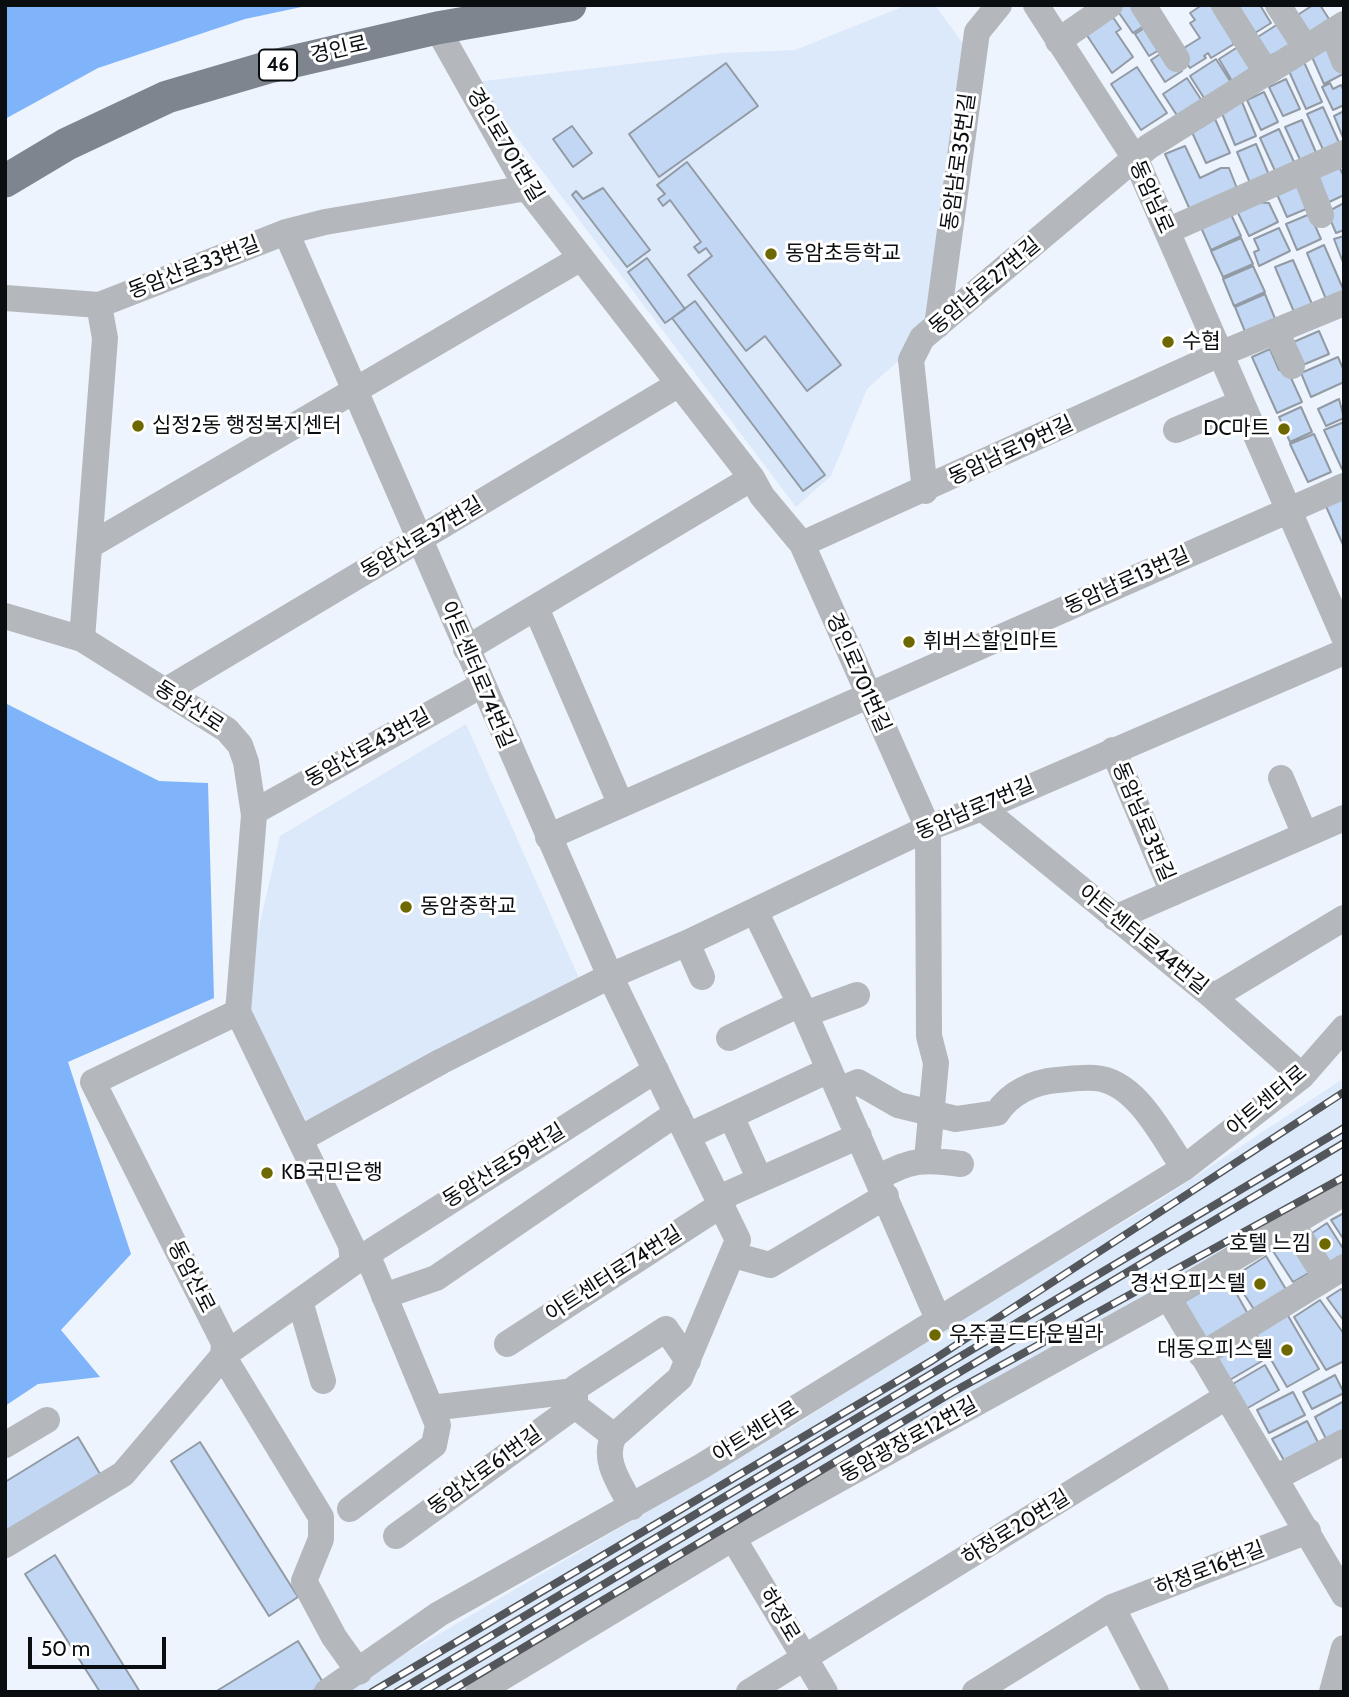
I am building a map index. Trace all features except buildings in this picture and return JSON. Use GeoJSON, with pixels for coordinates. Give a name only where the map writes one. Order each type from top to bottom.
{"type":"FeatureCollection","features":[{"type":"Feature","properties":{"kind":"main road","name":"경인로"},"geometry":{"type":"LineString","coordinates":[[5,181],[67,144],[167,97],[269,66],[437,27],[570,5]]}},
{"type":"Feature","properties":{"kind":"street","name":"동암남로35번길"},"geometry":{"type":"LineString","coordinates":[[937,326],[977,32],[999,5]]}},
{"type":"Feature","properties":{"kind":"street","name":"동암남로"},"geometry":{"type":"LineString","coordinates":[[1036,5],[1136,160],[1344,637]]}},
{"type":"Feature","properties":{"kind":"street"},"geometry":{"type":"LineString","coordinates":[[1059,41],[1110,5]]}},
{"type":"Feature","properties":{"kind":"street"},"geometry":{"type":"LineString","coordinates":[[1143,5],[1177,59]]}},
{"type":"Feature","properties":{"kind":"street"},"geometry":{"type":"LineString","coordinates":[[1278,5],[1305,47]]}},
{"type":"Feature","properties":{"kind":"street"},"geometry":{"type":"LineString","coordinates":[[1228,11],[1266,72]]}},
{"type":"Feature","properties":{"kind":"street","name":"동암남로27번길"},"geometry":{"type":"LineString","coordinates":[[925,491],[911,360],[922,338],[1149,147],[1305,47],[1337,21]]}},
{"type":"Feature","properties":{"kind":"street"},"geometry":{"type":"LineString","coordinates":[[1337,21],[1344,61]]}},
{"type":"Feature","properties":{"kind":"street","name":"경인로701번길"},"geometry":{"type":"LineString","coordinates":[[437,27],[527,188],[752,478],[762,496],[802,544],[928,828],[929,1036],[936,1063],[927,1159]]}},
{"type":"Feature","properties":{"kind":"street"},"geometry":{"type":"LineString","coordinates":[[1167,231],[1344,153]]}},
{"type":"Feature","properties":{"kind":"street"},"geometry":{"type":"LineString","coordinates":[[1304,171],[1321,215]]}},
{"type":"Feature","properties":{"kind":"street","name":"동암산로33번길"},"geometry":{"type":"LineString","coordinates":[[99,305],[286,232],[325,222],[527,188]]}},
{"type":"Feature","properties":{"kind":"street","name":"아트센터로74번길"},"geometry":{"type":"LineString","coordinates":[[286,232],[610,976],[737,1240],[733,1255]]}},
{"type":"Feature","properties":{"kind":"street"},"geometry":{"type":"LineString","coordinates":[[89,546],[581,258]]}},
{"type":"Feature","properties":{"kind":"street"},"geometry":{"type":"LineString","coordinates":[[5,298],[99,305],[105,338],[82,639]]}},
{"type":"Feature","properties":{"kind":"street","name":"동암남로19번길"},"geometry":{"type":"LineString","coordinates":[[802,544],[925,491],[1220,354],[1344,303]]}},
{"type":"Feature","properties":{"kind":"street"},"geometry":{"type":"LineString","coordinates":[[1276,331],[1292,366]]}},
{"type":"Feature","properties":{"kind":"street","name":"동암산로37번길"},"geometry":{"type":"LineString","coordinates":[[165,691],[679,384]]}},
{"type":"Feature","properties":{"kind":"street"},"geometry":{"type":"LineString","coordinates":[[1176,430],[1241,403]]}},
{"type":"Feature","properties":{"kind":"street"},"geometry":{"type":"LineString","coordinates":[[466,649],[752,478]]}},
{"type":"Feature","properties":{"kind":"street","name":"동암남로13번길"},"geometry":{"type":"LineString","coordinates":[[548,837],[1344,486]]}},
{"type":"Feature","properties":{"kind":"street"},"geometry":{"type":"LineString","coordinates":[[536,608],[621,805]]}},
{"type":"Feature","properties":{"kind":"street","name":"동암산로"},"geometry":{"type":"LineString","coordinates":[[5,616],[82,639],[227,730],[240,745],[246,762],[254,812],[238,1012],[93,1082],[224,1343],[223,1356],[321,1517],[321,1539],[304,1581],[334,1637],[359,1672]]}},
{"type":"Feature","properties":{"kind":"street","name":"동암남로7번길"},"geometry":{"type":"LineString","coordinates":[[300,1139],[442,1061],[610,976],[687,943],[928,828],[982,808],[1344,652]]}},
{"type":"Feature","properties":{"kind":"street","name":"동암산로43번길"},"geometry":{"type":"LineString","coordinates":[[254,812],[482,685]]}},
{"type":"Feature","properties":{"kind":"street","name":"동암남로3번길"},"geometry":{"type":"LineString","coordinates":[[1113,750],[1173,893]]}},
{"type":"Feature","properties":{"kind":"street"},"geometry":{"type":"LineString","coordinates":[[1281,778],[1305,835]]}},
{"type":"Feature","properties":{"kind":"street","name":"아트센터로44번길"},"geometry":{"type":"LineString","coordinates":[[982,808],[1213,998],[1302,1076]]}},
{"type":"Feature","properties":{"kind":"street","name":"동암남로3번길"},"geometry":{"type":"LineString","coordinates":[[1115,918],[1344,818]]}},
{"type":"Feature","properties":{"kind":"street"},"geometry":{"type":"LineString","coordinates":[[755,911],[834,1080],[938,1318]]}},
{"type":"Feature","properties":{"kind":"street"},"geometry":{"type":"LineString","coordinates":[[1213,998],[1344,918]]}},
{"type":"Feature","properties":{"kind":"street"},"geometry":{"type":"LineString","coordinates":[[687,943],[702,977]]}},
{"type":"Feature","properties":{"kind":"street"},"geometry":{"type":"LineString","coordinates":[[729,1038],[802,1009],[857,995]]}},
{"type":"Feature","properties":{"kind":"street"},"geometry":{"type":"LineString","coordinates":[[238,1012],[351,1245],[384,1296],[438,1426],[434,1445],[350,1509]]}},
{"type":"Feature","properties":{"kind":"street","name":"아트센터로"},"geometry":{"type":"LineString","coordinates":[[327,1692],[439,1614],[632,1507],[1184,1168],[1302,1076],[1344,1027]]}},
{"type":"Feature","properties":{"kind":"street","name":"동암산로59번길"},"geometry":{"type":"LineString","coordinates":[[360,1258],[656,1070]]}},
{"type":"Feature","properties":{"kind":"street"},"geometry":{"type":"LineString","coordinates":[[384,1296],[436,1278],[527,1216],[682,1125],[731,1116],[834,1080],[858,1082],[898,1105],[956,1119],[997,1113],[1004,1103],[1022,1090],[1048,1081],[1097,1078],[1123,1089],[1143,1109],[1184,1168]]}},
{"type":"Feature","properties":{"kind":"street"},"geometry":{"type":"LineString","coordinates":[[731,1116],[760,1180]]}},
{"type":"Feature","properties":{"kind":"street"},"geometry":{"type":"LineString","coordinates":[[721,1205],[728,1194],[859,1136]]}},
{"type":"Feature","properties":{"kind":"street"},"geometry":{"type":"LineString","coordinates":[[632,1507],[608,1457],[614,1436],[680,1378],[733,1255],[770,1265],[882,1187],[901,1164],[927,1159],[961,1164]]}},
{"type":"Feature","properties":{"kind":"street","name":"동암광장로12번길"},"geometry":{"type":"LineString","coordinates":[[478,1692],[733,1538],[1168,1297],[1344,1194]]}},
{"type":"Feature","properties":{"kind":"street","name":"아트센터로74번길"},"geometry":{"type":"LineString","coordinates":[[507,1343],[721,1205]]}},
{"type":"Feature","properties":{"kind":"street"},"geometry":{"type":"LineString","coordinates":[[1201,1355],[1335,1273],[1292,1224]]}},
{"type":"Feature","properties":{"kind":"street"},"geometry":{"type":"LineString","coordinates":[[5,1545],[123,1474],[223,1356],[360,1258]]}},
{"type":"Feature","properties":{"kind":"street"},"geometry":{"type":"LineString","coordinates":[[1168,1297],[1308,1531],[1337,1566],[1344,1595]]}},
{"type":"Feature","properties":{"kind":"street"},"geometry":{"type":"LineString","coordinates":[[300,1301],[323,1381]]}},
{"type":"Feature","properties":{"kind":"street"},"geometry":{"type":"LineString","coordinates":[[575,1406],[575,1388],[666,1329],[688,1361]]}},
{"type":"Feature","properties":{"kind":"street","name":"동암산로61번길"},"geometry":{"type":"LineString","coordinates":[[431,1408],[565,1392],[575,1406],[614,1436]]}},
{"type":"Feature","properties":{"kind":"street","name":"하정로20번길"},"geometry":{"type":"LineString","coordinates":[[749,1692],[1226,1398]]}},
{"type":"Feature","properties":{"kind":"street","name":"동암산로61번길"},"geometry":{"type":"LineString","coordinates":[[396,1536],[575,1406]]}},
{"type":"Feature","properties":{"kind":"street"},"geometry":{"type":"LineString","coordinates":[[5,1445],[47,1420]]}},
{"type":"Feature","properties":{"kind":"street"},"geometry":{"type":"LineString","coordinates":[[1275,1478],[1344,1442]]}},
{"type":"Feature","properties":{"kind":"street","name":"하정로16번길"},"geometry":{"type":"LineString","coordinates":[[975,1692],[1112,1607],[1308,1531]]}},
{"type":"Feature","properties":{"kind":"street","name":"하정로"},"geometry":{"type":"LineString","coordinates":[[733,1538],[825,1692]]}},
{"type":"Feature","properties":{"kind":"street"},"geometry":{"type":"LineString","coordinates":[[1112,1607],[1156,1692]]}},
{"type":"Feature","properties":{"kind":"street"},"geometry":{"type":"LineString","coordinates":[[1332,1692],[1344,1648]]}},
{"type":"Feature","properties":{"kind":"shaded area"},"geometry":{"type":"Polygon","coordinates":[[[5,5],[311,5],[245,19],[98,68],[5,119],[5,5]]]}},
{"type":"Feature","properties":{"kind":"shaded area","name":"동암초등학교"},"geometry":{"type":"Polygon","coordinates":[[[907,5],[935,5],[970,53],[928,325],[905,355],[867,389],[831,476],[796,507],[475,82],[724,53],[795,50],[907,5]]]}},
{"type":"Feature","properties":{"kind":"shaded area"},"geometry":{"type":"Polygon","coordinates":[[[5,703],[159,781],[208,783],[214,998],[68,1062],[131,1254],[61,1330],[100,1377],[38,1384],[5,1406],[5,703]]]}},
{"type":"Feature","properties":{"kind":"shaded area","name":"동암중학교"},"geometry":{"type":"Polygon","coordinates":[[[466,724],[579,978],[312,1132],[243,996],[280,836],[466,724]]]}},
{"type":"Feature","properties":{"kind":"shaded area"},"geometry":{"type":"Polygon","coordinates":[[[1344,1078],[1344,1189],[470,1692],[340,1692],[797,1424],[916,1347],[1160,1200],[1344,1078]]]}},
{"type":"Feature","properties":{"kind":"railway"},"geometry":{"type":"LineString","coordinates":[[372,1692],[933,1360],[1344,1092]]}},
{"type":"Feature","properties":{"kind":"railway"},"geometry":{"type":"LineString","coordinates":[[397,1692],[1344,1128]]}},
{"type":"Feature","properties":{"kind":"railway"},"geometry":{"type":"LineString","coordinates":[[423,1692],[1344,1143]]}},
{"type":"Feature","properties":{"kind":"railway"},"geometry":{"type":"LineString","coordinates":[[449,1692],[951,1393],[1344,1177]]}},
{"type":"Feature","properties":{"kind":"place","name":"동암초등학교"},"geometry":{"type":"Point","coordinates":[771,254]}},
{"type":"Feature","properties":{"kind":"place","name":"수협"},"geometry":{"type":"Point","coordinates":[1168,342]}},
{"type":"Feature","properties":{"kind":"place","name":"십정2동 행정복지센터"},"geometry":{"type":"Point","coordinates":[138,426]}},
{"type":"Feature","properties":{"kind":"place","name":"DC마트"},"geometry":{"type":"Point","coordinates":[1284,429]}},
{"type":"Feature","properties":{"kind":"place","name":"휘버스할인마트"},"geometry":{"type":"Point","coordinates":[909,642]}},
{"type":"Feature","properties":{"kind":"place","name":"동암중학교"},"geometry":{"type":"Point","coordinates":[406,907]}},
{"type":"Feature","properties":{"kind":"place","name":"KB국민은행"},"geometry":{"type":"Point","coordinates":[267,1173]}},
{"type":"Feature","properties":{"kind":"place","name":"호텔 느낌"},"geometry":{"type":"Point","coordinates":[1325,1244]}},
{"type":"Feature","properties":{"kind":"place","name":"경선오피스텔"},"geometry":{"type":"Point","coordinates":[1260,1284]}},
{"type":"Feature","properties":{"kind":"place","name":"우주골드타운빌라"},"geometry":{"type":"Point","coordinates":[935,1335]}},
{"type":"Feature","properties":{"kind":"place","name":"대동오피스텔"},"geometry":{"type":"Point","coordinates":[1287,1350]}}]}
